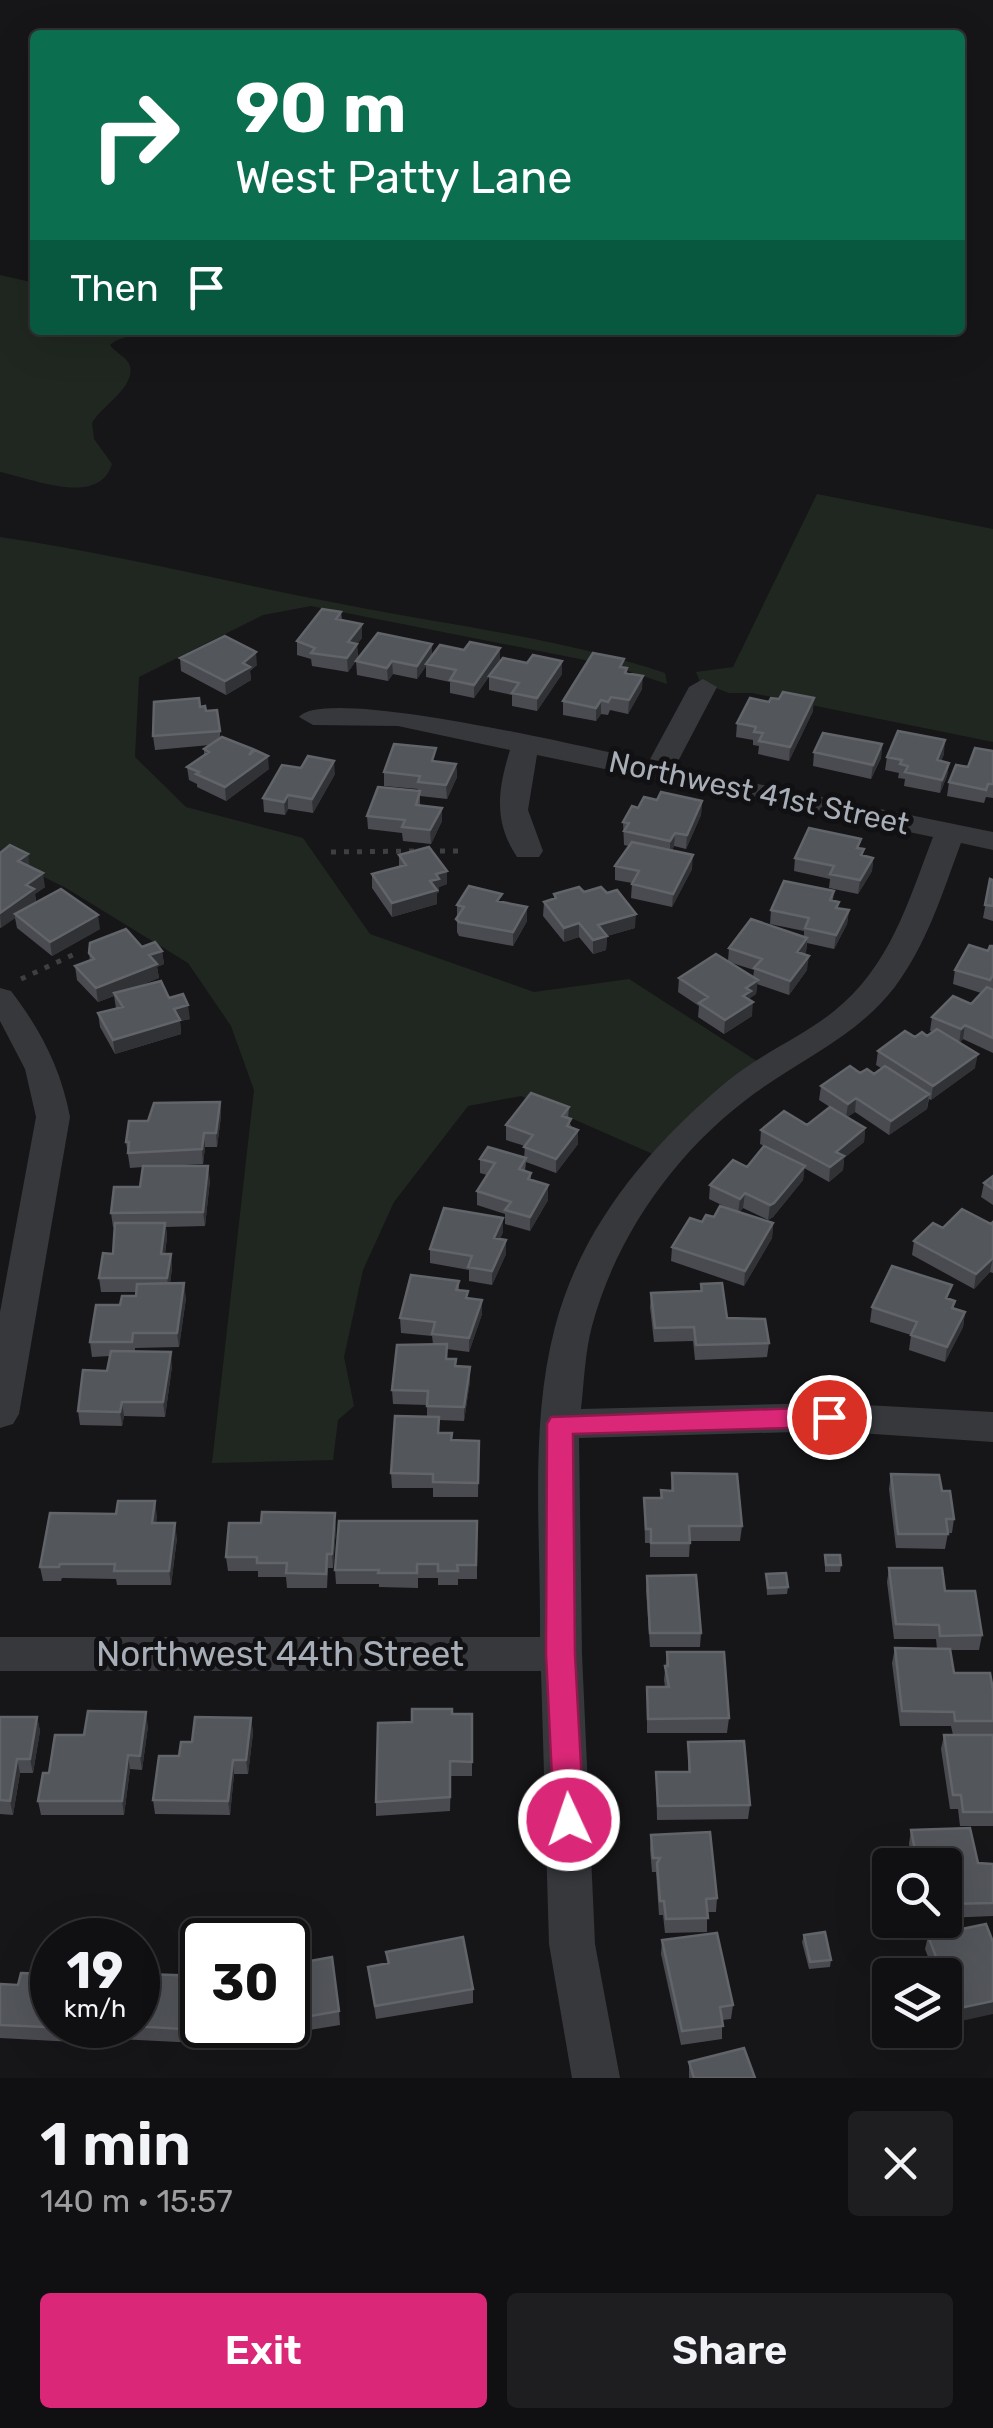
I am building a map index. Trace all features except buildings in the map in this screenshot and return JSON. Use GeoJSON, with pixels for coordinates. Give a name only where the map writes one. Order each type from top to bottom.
{"type":"FeatureCollection","features":[{"type":"Feature","properties":{"kind":"street"},"geometry":{"type":"LineString","coordinates":[[658,772],[703,686]]}},
{"type":"Feature","properties":{"kind":"street","name":"Northwest 41st Street"},"geometry":{"type":"LineString","coordinates":[[313,717],[398,718],[993,841]]}},
{"type":"Feature","properties":{"kind":"street"},"geometry":{"type":"LineString","coordinates":[[526,744],[512,796],[512,822],[528,851]]}},
{"type":"Feature","properties":{"kind":"street"},"geometry":{"type":"LineString","coordinates":[[596,2078],[572,1944],[561,1654],[560,1424],[568,1352],[580,1304],[608,1239],[630,1202],[673,1148],[715,1108],[845,1020],[882,984],[908,944],[950,832]]}},
{"type":"Feature","properties":{"kind":"street"},"geometry":{"type":"LineString","coordinates":[[0,1414],[53,1117],[48,1080],[10,989]]}},
{"type":"Feature","properties":{"kind":"street"},"geometry":{"type":"LineString","coordinates":[[560,1424],[829,1417],[993,1427]]}},
{"type":"Feature","properties":{"kind":"street","name":"Northwest 44th Street"},"geometry":{"type":"LineString","coordinates":[[0,1654],[561,1654]]}},
{"type":"Feature","properties":{"kind":"path"},"geometry":{"type":"LineString","coordinates":[[331,852],[464,851]]}},
{"type":"Feature","properties":{"kind":"path"},"geometry":{"type":"LineString","coordinates":[[10,989],[77,954]]}},
{"type":"Feature","properties":{"kind":"shaded area"},"geometry":{"type":"Polygon","coordinates":[[[0,275],[30,282],[30,335],[136,335],[110,345],[131,370],[125,386],[92,423],[94,439],[112,464],[105,477],[93,485],[63,487],[0,472],[0,275]]]}},
{"type":"Feature","properties":{"kind":"shaded area"},"geometry":{"type":"Polygon","coordinates":[[[817,494],[993,529],[993,742],[752,693],[729,693],[700,682],[696,672],[733,667],[817,494]]]}},
{"type":"Feature","properties":{"kind":"shaded area"},"geometry":{"type":"Polygon","coordinates":[[[0,537],[549,642],[665,673],[667,684],[610,665],[311,606],[263,615],[139,677],[135,757],[186,807],[303,838],[370,934],[534,992],[629,979],[769,1069],[664,1159],[521,1096],[468,1106],[394,1202],[363,1270],[344,1357],[354,1406],[338,1420],[333,1460],[212,1463],[254,1090],[231,1026],[188,963],[66,888],[0,855],[0,537]]]}},
{"type":"Feature","properties":{"kind":"route"},"geometry":{"type":"LineString","coordinates":[[569,1820],[561,1654],[560,1424],[829,1417]]}}]}
